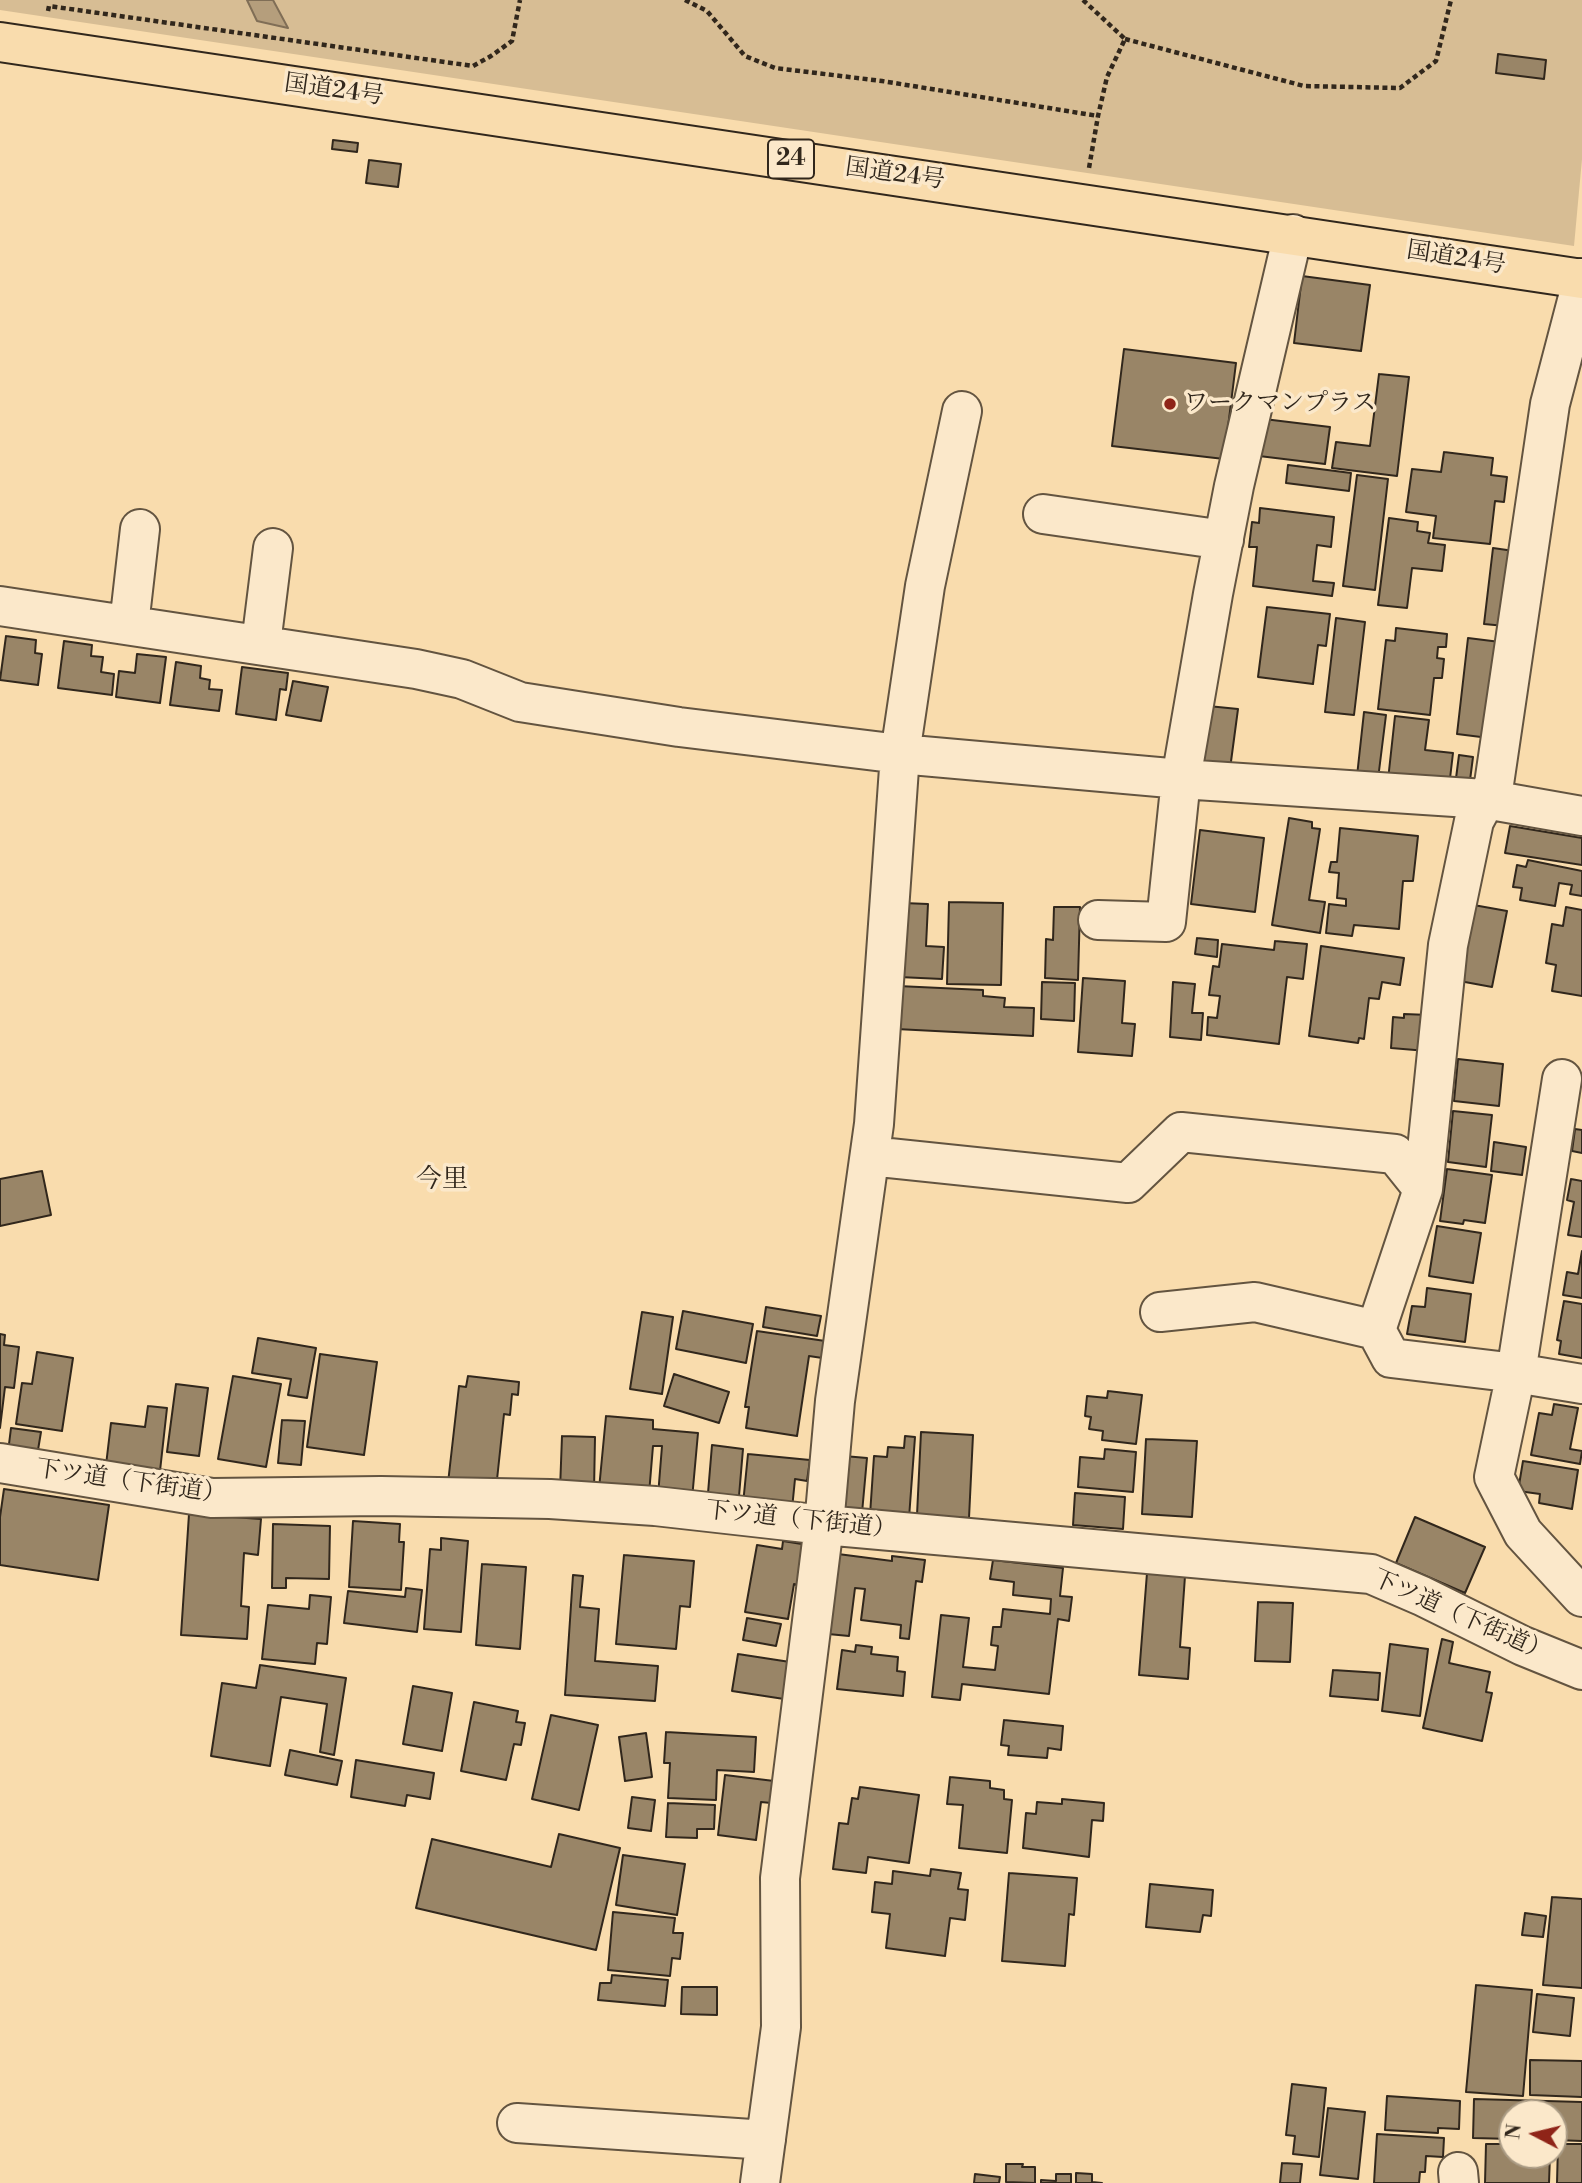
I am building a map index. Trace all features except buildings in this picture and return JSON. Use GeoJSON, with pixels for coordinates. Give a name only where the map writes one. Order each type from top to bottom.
{"type":"FeatureCollection","features":[{"type":"Feature","properties":{"kind":"highway","name":"国道24号"},"geometry":{"type":"LineString","coordinates":[[0,42],[1581,278]]}},
{"type":"Feature","properties":{"kind":"street"},"geometry":{"type":"LineString","coordinates":[[1098,920],[1166,922],[1181,779],[1224,540],[1234,486],[1293,234]]}},
{"type":"Feature","properties":{"kind":"street"},"geometry":{"type":"LineString","coordinates":[[1581,278],[1550,404],[1494,784],[1474,821],[1448,945],[1423,1189],[1376,1330],[1391,1359],[1516,1373],[1582,1384]]}},
{"type":"Feature","properties":{"kind":"street"},"geometry":{"type":"LineString","coordinates":[[760,2183],[781,2027],[780,1878],[824,1525],[835,1401],[874,1124],[900,754],[925,586],[962,411]]}},
{"type":"Feature","properties":{"kind":"street"},"geometry":{"type":"LineString","coordinates":[[1043,514],[1224,540]]}},
{"type":"Feature","properties":{"kind":"street"},"geometry":{"type":"LineString","coordinates":[[129,625],[140,529]]}},
{"type":"Feature","properties":{"kind":"street"},"geometry":{"type":"LineString","coordinates":[[261,644],[273,548]]}},
{"type":"Feature","properties":{"kind":"street"},"geometry":{"type":"LineString","coordinates":[[0,606],[261,644],[439,674],[462,679],[520,702],[679,727],[900,754],[1181,779],[1485,799],[1582,816]]}},
{"type":"Feature","properties":{"kind":"street"},"geometry":{"type":"LineString","coordinates":[[1562,1079],[1516,1373],[1494,1477],[1523,1533],[1582,1597]]}},
{"type":"Feature","properties":{"kind":"street"},"geometry":{"type":"LineString","coordinates":[[870,1156],[1128,1183],[1181,1132],[1395,1154],[1423,1189]]}},
{"type":"Feature","properties":{"kind":"street"},"geometry":{"type":"LineString","coordinates":[[1160,1312],[1255,1302],[1376,1330]]}},
{"type":"Feature","properties":{"kind":"street","name":"下ツ道（下街道）"},"geometry":{"type":"LineString","coordinates":[[0,1464],[212,1498],[382,1496],[550,1499],[655,1506],[824,1525],[1371,1574],[1523,1646],[1582,1670]]}},
{"type":"Feature","properties":{"kind":"street"},"geometry":{"type":"LineString","coordinates":[[517,2123],[766,2140]]}},
{"type":"Feature","properties":{"kind":"path"},"geometry":{"type":"LineString","coordinates":[[43,48],[49,6],[473,66],[512,41],[520,0]]}},
{"type":"Feature","properties":{"kind":"path"},"geometry":{"type":"LineString","coordinates":[[685,0],[707,11],[745,56],[775,68],[882,81],[1098,116]]}},
{"type":"Feature","properties":{"kind":"path"},"geometry":{"type":"LineString","coordinates":[[1083,0],[1125,39],[1304,86],[1401,88],[1436,61],[1451,0]]}},
{"type":"Feature","properties":{"kind":"path"},"geometry":{"type":"LineString","coordinates":[[1084,203],[1107,77],[1125,39]]}},
{"type":"Feature","properties":{"kind":"shaded area"},"geometry":{"type":"Polygon","coordinates":[[[0,0],[1582,0],[1582,159],[1574,246],[0,10],[0,0]]]}},
{"type":"Feature","properties":{"kind":"shaded area"},"geometry":{"type":"Polygon","coordinates":[[[247,0],[273,0],[288,28],[257,21],[247,0]]]}},
{"type":"Feature","properties":{"kind":"place","name":"ワークマンプラス"},"geometry":{"type":"Point","coordinates":[1170,404]}},
{"type":"Feature","properties":{"kind":"district","name":"今里"},"geometry":{"type":"Point","coordinates":[442,1181]}}]}
